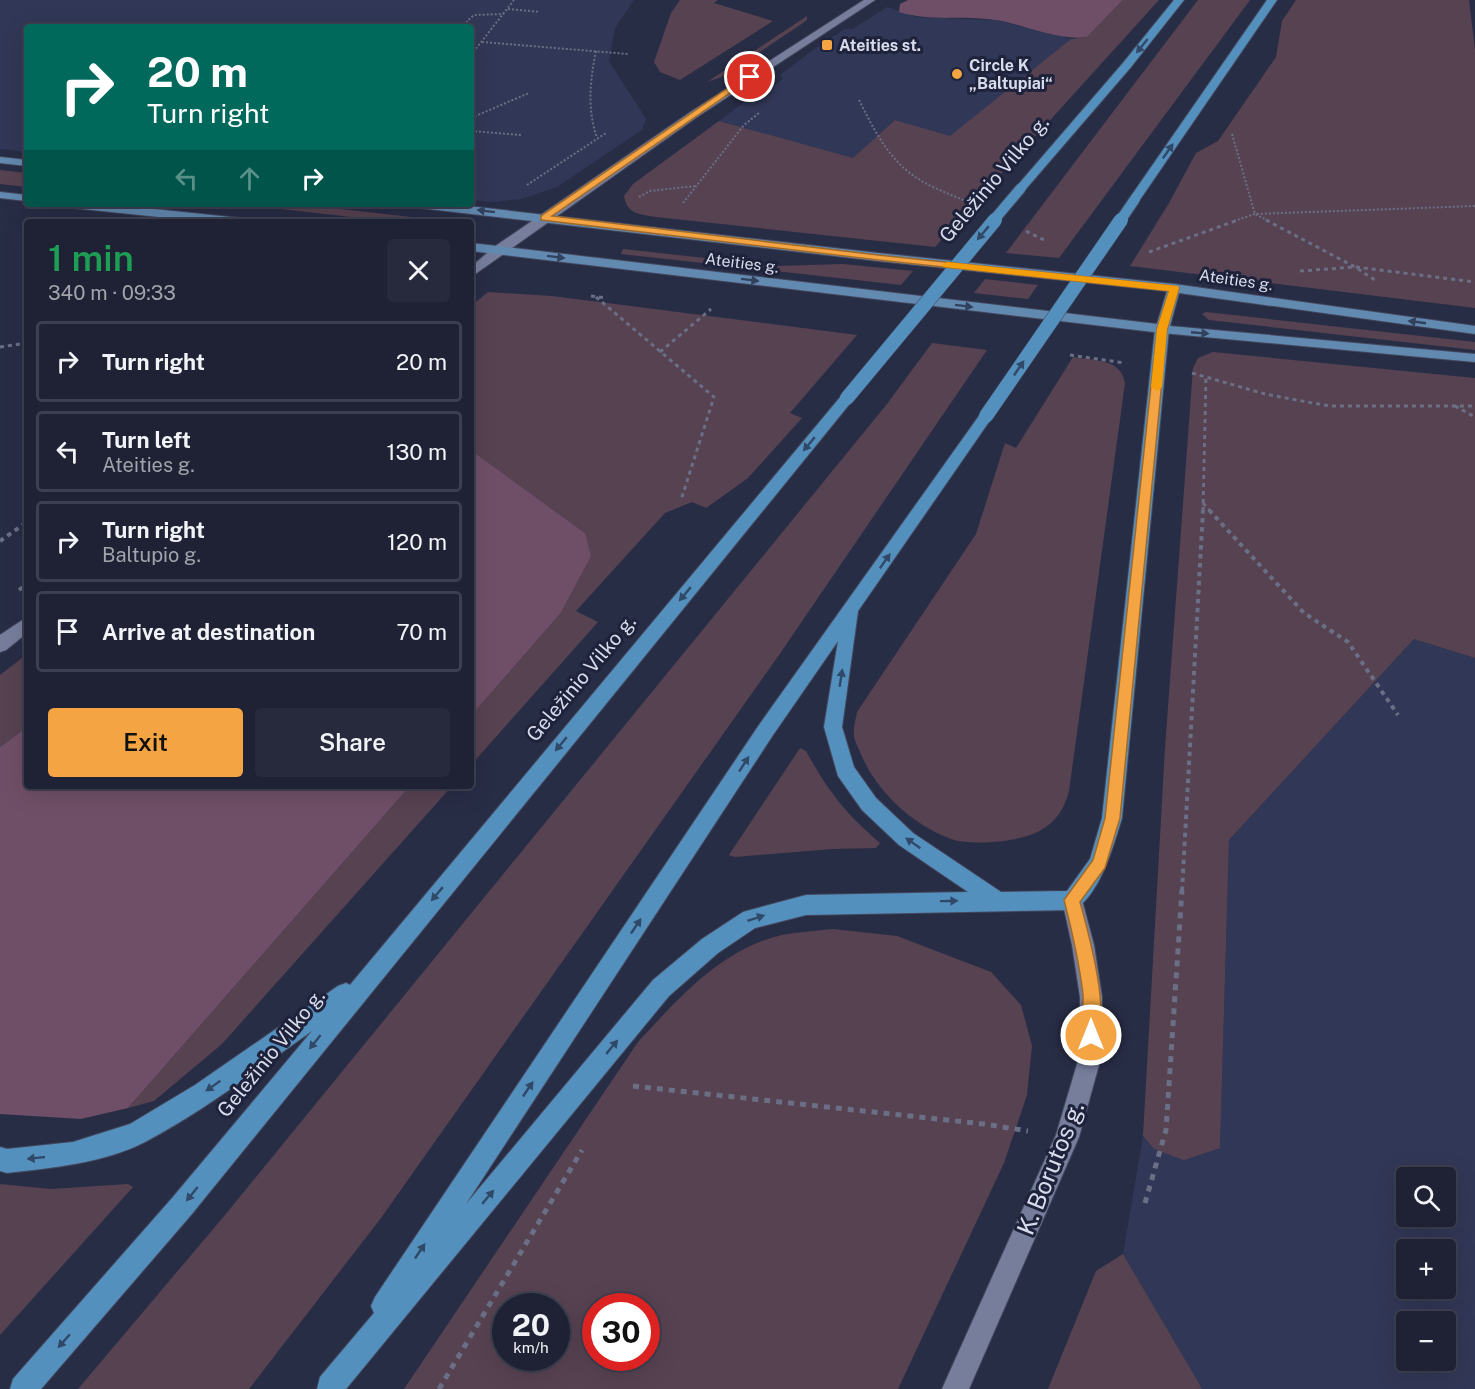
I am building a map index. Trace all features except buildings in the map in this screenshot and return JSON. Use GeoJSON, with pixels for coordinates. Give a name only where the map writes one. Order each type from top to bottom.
{"type":"FeatureCollection","features":[{"type":"Feature","properties":{"kind":"highway","name":"Geležinio Vilko g."},"geometry":{"type":"LineString","coordinates":[[23,1389],[182,1206],[365,981],[1179,0]]}},
{"type":"Feature","properties":{"kind":"highway"},"geometry":{"type":"LineString","coordinates":[[329,1388],[766,730],[986,416],[1272,0]]}},
{"type":"Feature","properties":{"kind":"highway"},"geometry":{"type":"LineString","coordinates":[[329,1388],[661,988],[710,946],[750,920],[806,905],[1072,900],[1099,863],[1112,818],[1162,329]]}},
{"type":"Feature","properties":{"kind":"highway"},"geometry":{"type":"LineString","coordinates":[[851,609],[833,727],[845,770],[869,804],[906,839],[996,900]]}},
{"type":"Feature","properties":{"kind":"highway"},"geometry":{"type":"LineString","coordinates":[[0,1159],[7,1161],[74,1154],[136,1134],[203,1093],[365,981]]}},
{"type":"Feature","properties":{"kind":"main road"},"geometry":{"type":"LineString","coordinates":[[0,160],[24,163]]}},
{"type":"Feature","properties":{"kind":"main road"},"geometry":{"type":"LineString","coordinates":[[0,195],[24,198]]}},
{"type":"Feature","properties":{"kind":"main road"},"geometry":{"type":"LineString","coordinates":[[101,207],[212,219]]}},
{"type":"Feature","properties":{"kind":"main road","name":"Ateities g."},"geometry":{"type":"LineString","coordinates":[[447,207],[878,257],[1174,288],[1475,330]]}},
{"type":"Feature","properties":{"kind":"main road","name":"Ateities g."},"geometry":{"type":"LineString","coordinates":[[474,247],[1162,329],[1475,358]]}},
{"type":"Feature","properties":{"kind":"main road"},"geometry":{"type":"LineString","coordinates":[[1162,329],[1174,288]]}},
{"type":"Feature","properties":{"kind":"street"},"geometry":{"type":"LineString","coordinates":[[474,270],[498,250],[721,96],[870,0]]}},
{"type":"Feature","properties":{"kind":"street"},"geometry":{"type":"LineString","coordinates":[[0,645],[24,626]]}},
{"type":"Feature","properties":{"kind":"street","name":"K. Borutos g."},"geometry":{"type":"LineString","coordinates":[[955,1389],[1067,1137],[1091,1054],[1091,997],[1083,945],[1072,900]]}},
{"type":"Feature","properties":{"kind":"path"},"geometry":{"type":"LineString","coordinates":[[474,51],[514,0]]}},
{"type":"Feature","properties":{"kind":"path"},"geometry":{"type":"LineString","coordinates":[[507,9],[540,12]]}},
{"type":"Feature","properties":{"kind":"path"},"geometry":{"type":"LineString","coordinates":[[468,24],[467,21],[474,15],[503,14]]}},
{"type":"Feature","properties":{"kind":"path"},"geometry":{"type":"LineString","coordinates":[[551,47],[556,40]]}},
{"type":"Feature","properties":{"kind":"path"},"geometry":{"type":"LineString","coordinates":[[482,42],[628,54]]}},
{"type":"Feature","properties":{"kind":"path"},"geometry":{"type":"LineString","coordinates":[[596,51],[590,77],[592,126],[597,138]]}},
{"type":"Feature","properties":{"kind":"path"},"geometry":{"type":"LineString","coordinates":[[474,117],[529,93]]}},
{"type":"Feature","properties":{"kind":"path"},"geometry":{"type":"LineString","coordinates":[[860,100],[872,127],[895,160],[915,177],[973,204]]}},
{"type":"Feature","properties":{"kind":"path"},"geometry":{"type":"LineString","coordinates":[[681,206],[744,125],[760,112]]}},
{"type":"Feature","properties":{"kind":"path"},"geometry":{"type":"LineString","coordinates":[[474,131],[521,135]]}},
{"type":"Feature","properties":{"kind":"path"},"geometry":{"type":"LineString","coordinates":[[1232,134],[1255,214],[1355,267],[1383,285]]}},
{"type":"Feature","properties":{"kind":"path"},"geometry":{"type":"LineString","coordinates":[[630,201],[650,191],[696,186]]}},
{"type":"Feature","properties":{"kind":"path"},"geometry":{"type":"LineString","coordinates":[[1148,252],[1255,214],[1475,206]]}},
{"type":"Feature","properties":{"kind":"path"},"geometry":{"type":"LineString","coordinates":[[1021,228],[1050,243]]}},
{"type":"Feature","properties":{"kind":"path"},"geometry":{"type":"LineString","coordinates":[[1295,272],[1355,267],[1475,282]]}},
{"type":"Feature","properties":{"kind":"path"},"geometry":{"type":"LineString","coordinates":[[596,297],[714,397],[681,500]]}},
{"type":"Feature","properties":{"kind":"path"},"geometry":{"type":"LineString","coordinates":[[660,352],[711,308]]}},
{"type":"Feature","properties":{"kind":"path"},"geometry":{"type":"LineString","coordinates":[[0,347],[24,343]]}},
{"type":"Feature","properties":{"kind":"path"},"geometry":{"type":"LineString","coordinates":[[1145,1203],[1166,1130],[1182,893],[1203,503],[1206,376]]}},
{"type":"Feature","properties":{"kind":"path"},"geometry":{"type":"LineString","coordinates":[[1247,388],[1264,394],[1329,406],[1475,406]]}},
{"type":"Feature","properties":{"kind":"path"},"geometry":{"type":"LineString","coordinates":[[1455,405],[1475,417]]}},
{"type":"Feature","properties":{"kind":"path"},"geometry":{"type":"LineString","coordinates":[[1203,503],[1304,613],[1348,642],[1398,715]]}},
{"type":"Feature","properties":{"kind":"path"},"geometry":{"type":"LineString","coordinates":[[0,541],[24,524]]}},
{"type":"Feature","properties":{"kind":"path"},"geometry":{"type":"LineString","coordinates":[[621,1084],[984,1124],[1067,1137]]}},
{"type":"Feature","properties":{"kind":"path"},"geometry":{"type":"LineString","coordinates":[[439,1389],[585,1145]]}},
{"type":"Feature","properties":{"kind":"shaded area"},"geometry":{"type":"Polygon","coordinates":[[[0,0],[634,0],[615,28],[609,61],[646,119],[642,130],[557,187],[522,199],[491,202],[474,200],[474,24],[24,24],[24,152],[0,149],[0,0]]]}},
{"type":"Feature","properties":{"kind":"shaded area"},"geometry":{"type":"Polygon","coordinates":[[[680,0],[718,0],[714,3],[773,21],[680,80],[660,72],[654,62],[671,13],[680,0]]]}},
{"type":"Feature","properties":{"kind":"shaded area"},"geometry":{"type":"Polygon","coordinates":[[[908,0],[1123,0],[1087,37],[1075,38],[1052,35],[996,20],[935,18],[899,12],[900,4],[908,0]]]}},
{"type":"Feature","properties":{"kind":"shaded area"},"geometry":{"type":"Polygon","coordinates":[[[1123,0],[1159,0],[935,247],[656,217],[631,210],[626,202],[624,196],[633,184],[719,121],[853,158],[895,120],[950,136],[1071,39],[1087,37],[1123,0]]]}},
{"type":"Feature","properties":{"kind":"shaded area"},"geometry":{"type":"Polygon","coordinates":[[[1198,0],[1250,0],[1059,258],[1006,253],[1198,0]]]}},
{"type":"Feature","properties":{"kind":"shaded area"},"geometry":{"type":"Polygon","coordinates":[[[1296,0],[1469,0],[1475,50],[1475,308],[1130,266],[1169,203],[1196,153],[1218,141],[1276,57],[1282,21],[1296,0]]]}},
{"type":"Feature","properties":{"kind":"shaded area"},"geometry":{"type":"Polygon","coordinates":[[[887,7],[916,17],[995,20],[1071,39],[950,137],[895,120],[853,159],[719,121],[747,100],[758,97],[783,79],[780,75],[817,47],[845,29],[853,29],[887,7]]]}},
{"type":"Feature","properties":{"kind":"shaded area"},"geometry":{"type":"Polygon","coordinates":[[[807,16],[807,20],[724,76],[707,82],[807,16]]]}},
{"type":"Feature","properties":{"kind":"shaded area"},"geometry":{"type":"Polygon","coordinates":[[[0,170],[24,173],[24,187],[0,184],[0,170]]]}},
{"type":"Feature","properties":{"kind":"shaded area"},"geometry":{"type":"Polygon","coordinates":[[[264,207],[323,207],[429,219],[368,219],[264,207]]]}},
{"type":"Feature","properties":{"kind":"shaded area"},"geometry":{"type":"Polygon","coordinates":[[[623,249],[778,266],[843,264],[913,271],[901,285],[621,254],[623,249]]]}},
{"type":"Feature","properties":{"kind":"shaded area"},"geometry":{"type":"Polygon","coordinates":[[[985,279],[1038,285],[1028,299],[974,293],[985,279]]]}},
{"type":"Feature","properties":{"kind":"shaded area"},"geometry":{"type":"Polygon","coordinates":[[[488,292],[552,296],[857,335],[790,413],[802,418],[748,478],[706,508],[692,502],[665,513],[576,611],[598,622],[474,762],[474,713],[560,614],[585,533],[474,452],[474,304],[488,292]]]}},
{"type":"Feature","properties":{"kind":"shaded area"},"geometry":{"type":"Polygon","coordinates":[[[1206,312],[1475,342],[1475,350],[1209,320],[1202,314],[1206,312]]]}},
{"type":"Feature","properties":{"kind":"shaded area"},"geometry":{"type":"Polygon","coordinates":[[[932,343],[987,350],[779,655],[381,1218],[249,1389],[78,1389],[225,1215],[887,404],[932,343]]]}},
{"type":"Feature","properties":{"kind":"shaded area"},"geometry":{"type":"Polygon","coordinates":[[[1213,352],[1475,378],[1475,658],[1414,639],[1229,840],[1220,1148],[1184,1160],[1154,1149],[1143,1136],[1165,748],[1193,368],[1198,358],[1213,352]]]}},
{"type":"Feature","properties":{"kind":"shaded area"},"geometry":{"type":"Polygon","coordinates":[[[1073,357],[1098,360],[1112,365],[1118,369],[1125,383],[1069,791],[1058,815],[1050,824],[1030,835],[992,842],[951,839],[922,825],[909,815],[885,793],[875,780],[855,739],[857,712],[976,534],[1005,443],[1016,448],[1073,357]]]}},
{"type":"Feature","properties":{"kind":"shaded area"},"geometry":{"type":"Polygon","coordinates":[[[474,452],[585,533],[591,556],[560,614],[474,713],[474,452]]]}},
{"type":"Feature","properties":{"kind":"shaded area"},"geometry":{"type":"Polygon","coordinates":[[[1414,639],[1475,658],[1475,1389],[1202,1389],[1123,1254],[1143,1136],[1154,1149],[1220,1148],[1229,840],[1414,639]]]}},
{"type":"Feature","properties":{"kind":"shaded area"},"geometry":{"type":"Polygon","coordinates":[[[24,656],[24,729],[0,747],[0,675],[24,656]]]}},
{"type":"Feature","properties":{"kind":"shaded area"},"geometry":{"type":"Polygon","coordinates":[[[24,729],[24,789],[407,789],[128,1108],[81,1119],[0,1114],[0,747],[24,729]]]}},
{"type":"Feature","properties":{"kind":"shaded area"},"geometry":{"type":"Polygon","coordinates":[[[800,748],[806,751],[838,801],[880,843],[876,848],[832,849],[735,857],[729,855],[800,748]]]}},
{"type":"Feature","properties":{"kind":"shaded area"},"geometry":{"type":"Polygon","coordinates":[[[407,789],[449,789],[222,1044],[154,1101],[128,1108],[407,789]]]}},
{"type":"Feature","properties":{"kind":"shaded area"},"geometry":{"type":"Polygon","coordinates":[[[833,929],[897,936],[991,972],[1021,1005],[1032,1046],[1027,1095],[1004,1163],[898,1389],[404,1389],[638,1042],[685,992],[720,963],[760,942],[801,932],[833,929]]]}},
{"type":"Feature","properties":{"kind":"shaded area"},"geometry":{"type":"Polygon","coordinates":[[[0,1184],[51,1189],[128,1184],[133,1187],[0,1335],[0,1184]]]}},
{"type":"Feature","properties":{"kind":"shaded area"},"geometry":{"type":"Polygon","coordinates":[[[1123,1254],[1202,1389],[1048,1389],[1096,1271],[1123,1254]]]}},
{"type":"Feature","properties":{"kind":"slow traffic"},"geometry":{"type":"LineString","coordinates":[[947,265],[1174,288],[1162,329],[1157,387]]}},
{"type":"Feature","properties":{"kind":"place","name":"Ateities st."},"geometry":{"type":"Point","coordinates":[827,45]}},
{"type":"Feature","properties":{"kind":"place","name":"Circle K „Baltupiai“"},"geometry":{"type":"Point","coordinates":[957,74]}},
{"type":"Feature","properties":{"kind":"route"},"geometry":{"type":"LineString","coordinates":[[750,77],[544,218],[878,257],[1174,288],[1162,329],[1112,818],[1099,863],[1072,900],[1083,945],[1091,997],[1091,1035]]}}]}
